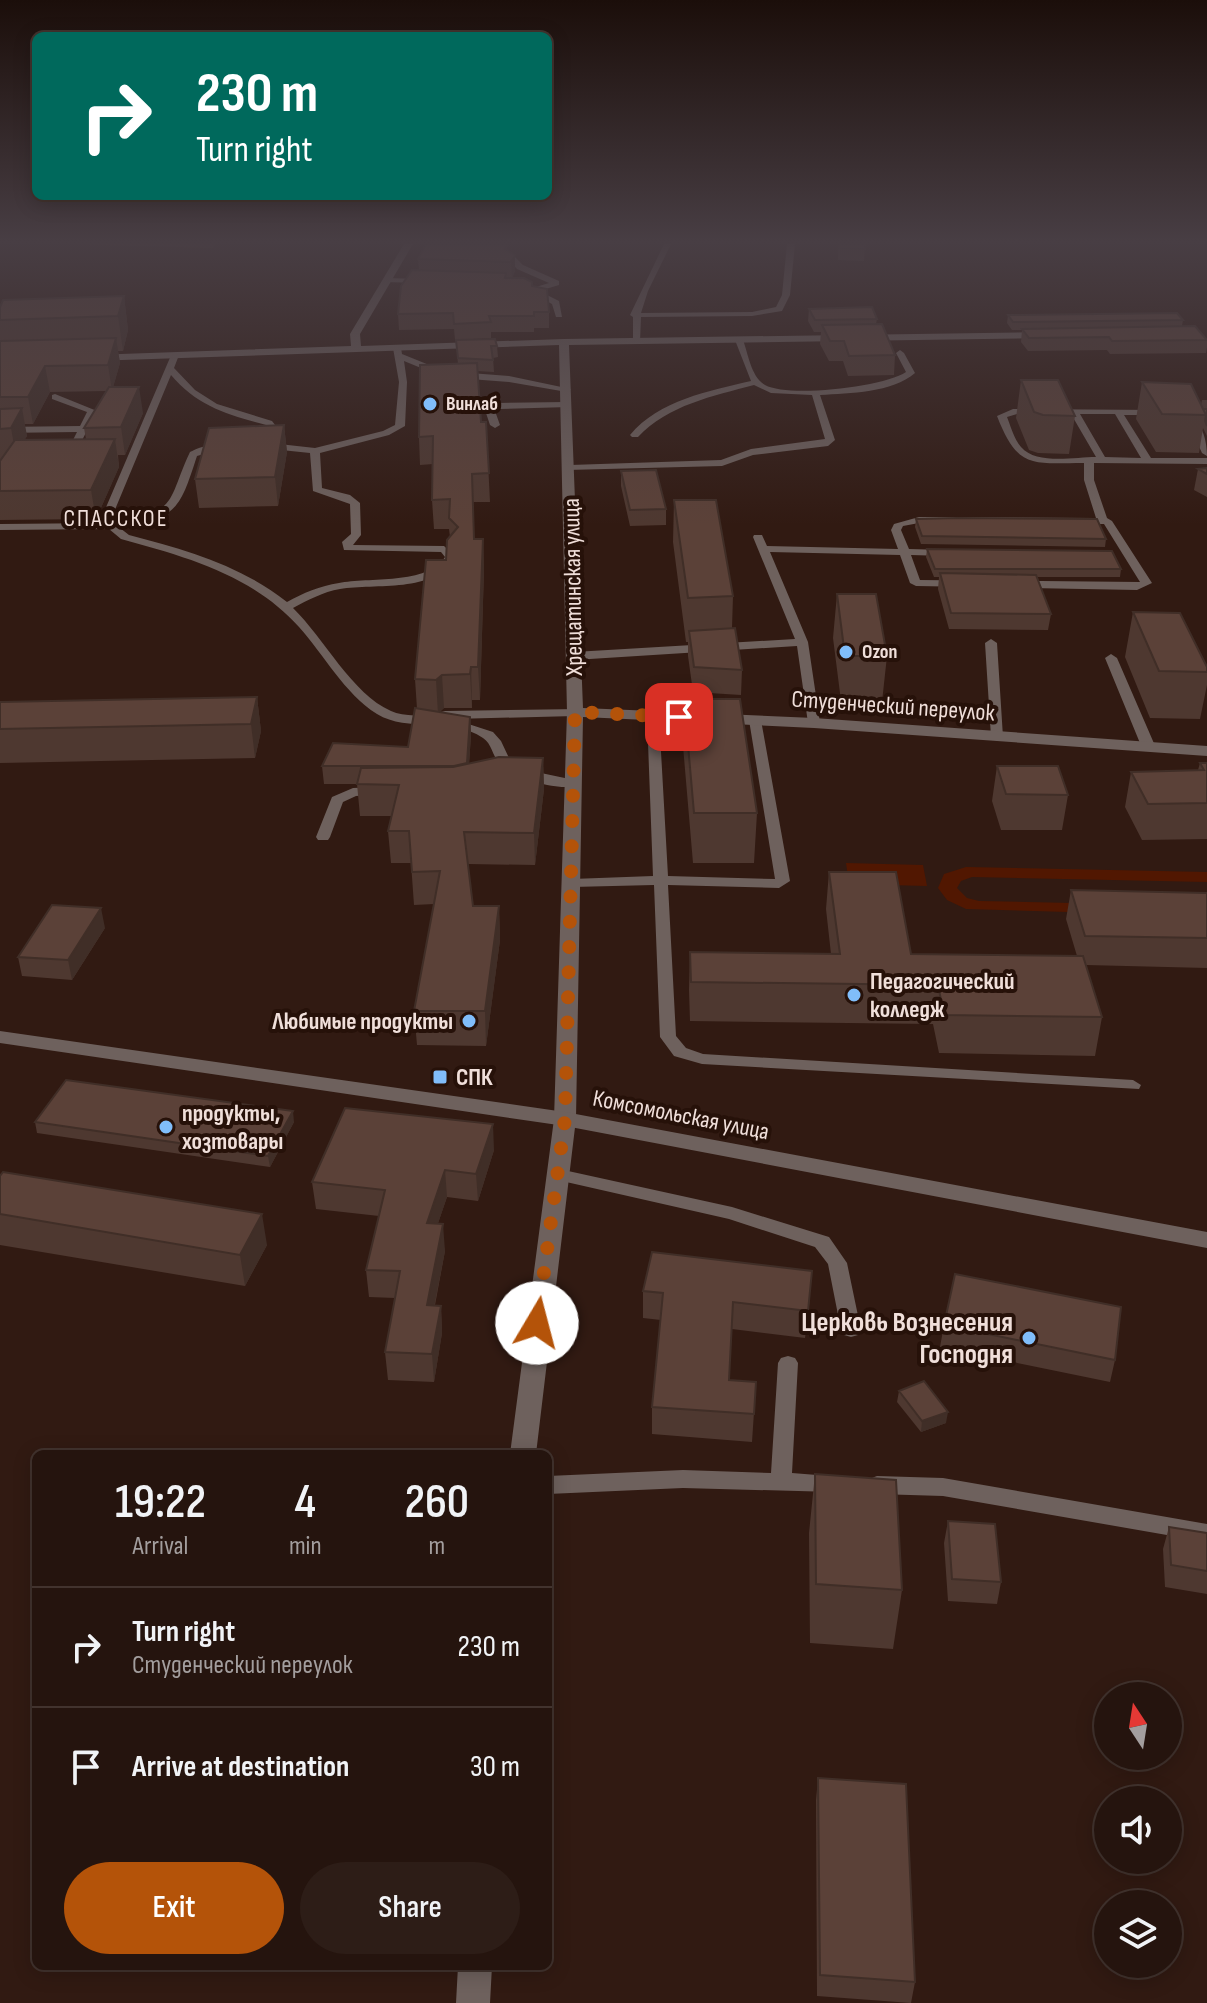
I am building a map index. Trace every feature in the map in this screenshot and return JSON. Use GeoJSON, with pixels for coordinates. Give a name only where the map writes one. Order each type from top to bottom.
{"type":"FeatureCollection","features":[{"type":"Feature","properties":{"kind":"street"},"geometry":{"type":"LineString","coordinates":[[355,337],[356,348]]}},
{"type":"Feature","properties":{"kind":"street"},"geometry":{"type":"LineString","coordinates":[[79,358],[356,348],[398,351],[564,342],[903,337]]}},
{"type":"Feature","properties":{"kind":"street","name":"Хрещатинская улица"},"geometry":{"type":"LineString","coordinates":[[524,1450],[565,1119],[575,712],[564,342]]}},
{"type":"Feature","properties":{"kind":"street","name":"Студенческий переулок"},"geometry":{"type":"LineString","coordinates":[[575,712],[814,723],[1207,751]]}},
{"type":"Feature","properties":{"kind":"street","name":"Комсомольская улица"},"geometry":{"type":"LineString","coordinates":[[0,1037],[565,1119],[1207,1240]]}},
{"type":"Feature","properties":{"kind":"street"},"geometry":{"type":"LineString","coordinates":[[473,2003],[475,1970]]}},
{"type":"Feature","properties":{"kind":"lane"},"geometry":{"type":"LineString","coordinates":[[636,337],[636,342]]}},
{"type":"Feature","properties":{"kind":"lane"},"geometry":{"type":"LineString","coordinates":[[739,340],[756,382],[774,391],[815,392],[904,380],[911,373],[900,353]]}},
{"type":"Feature","properties":{"kind":"lane"},"geometry":{"type":"LineString","coordinates":[[398,351],[443,374],[509,379],[566,397]]}},
{"type":"Feature","properties":{"kind":"lane"},"geometry":{"type":"LineString","coordinates":[[249,447],[299,447],[315,451],[374,437],[400,426],[403,382],[398,351]]}},
{"type":"Feature","properties":{"kind":"lane"},"geometry":{"type":"LineString","coordinates":[[175,355],[109,512],[112,526],[125,537],[227,567],[262,586],[286,608],[374,707],[390,716],[453,724],[485,733],[498,744],[505,763],[517,771],[574,784]]}},
{"type":"Feature","properties":{"kind":"lane"},"geometry":{"type":"LineString","coordinates":[[170,369],[188,392],[214,408],[269,423],[274,430],[274,446]]}},
{"type":"Feature","properties":{"kind":"lane"},"geometry":{"type":"LineString","coordinates":[[635,435],[659,416],[700,397],[756,382]]}},
{"type":"Feature","properties":{"kind":"lane"},"geometry":{"type":"LineString","coordinates":[[570,468],[722,463],[751,452],[825,444],[830,440],[815,392]]}},
{"type":"Feature","properties":{"kind":"lane"},"geometry":{"type":"LineString","coordinates":[[55,397],[92,411],[68,462]]}},
{"type":"Feature","properties":{"kind":"lane"},"geometry":{"type":"LineString","coordinates":[[495,425],[491,408],[566,397]]}},
{"type":"Feature","properties":{"kind":"lane"},"geometry":{"type":"LineString","coordinates":[[1207,453],[1190,416],[1179,413],[1016,411],[1002,416],[1020,454],[1039,460],[1089,463],[1207,461]]}},
{"type":"Feature","properties":{"kind":"lane"},"geometry":{"type":"LineString","coordinates":[[1074,412],[1103,462]]}},
{"type":"Feature","properties":{"kind":"lane"},"geometry":{"type":"LineString","coordinates":[[1118,412],[1148,461]]}},
{"type":"Feature","properties":{"kind":"lane"},"geometry":{"type":"LineString","coordinates":[[0,430],[84,429]]}},
{"type":"Feature","properties":{"kind":"lane"},"geometry":{"type":"LineString","coordinates":[[0,527],[112,526],[164,513],[174,504],[193,454],[237,447]]}},
{"type":"Feature","properties":{"kind":"lane"},"geometry":{"type":"LineString","coordinates":[[286,608],[306,595],[342,585],[418,578],[441,571],[449,565],[451,557],[444,549],[348,548],[347,542],[356,535],[355,503],[347,497],[329,495],[317,489],[315,451]]}},
{"type":"Feature","properties":{"kind":"lane"},"geometry":{"type":"LineString","coordinates":[[55,462],[83,461]]}},
{"type":"Feature","properties":{"kind":"lane"},"geometry":{"type":"LineString","coordinates":[[115,461],[130,461]]}},
{"type":"Feature","properties":{"kind":"lane"},"geometry":{"type":"LineString","coordinates":[[1089,463],[1089,480],[1102,520]]}},
{"type":"Feature","properties":{"kind":"lane"},"geometry":{"type":"LineString","coordinates":[[1102,520],[1111,524],[1143,574],[1144,585],[924,585],[913,580],[896,530],[899,524],[907,522],[1102,520]]}},
{"type":"Feature","properties":{"kind":"lane"},"geometry":{"type":"LineString","coordinates":[[814,723],[802,642],[760,543],[957,553]]}},
{"type":"Feature","properties":{"kind":"lane"},"geometry":{"type":"LineString","coordinates":[[1114,553],[1129,553]]}},
{"type":"Feature","properties":{"kind":"lane"},"geometry":{"type":"LineString","coordinates":[[574,656],[802,642]]}},
{"type":"Feature","properties":{"kind":"lane"},"geometry":{"type":"LineString","coordinates":[[991,643],[997,737]]}},
{"type":"Feature","properties":{"kind":"lane"},"geometry":{"type":"LineString","coordinates":[[1111,658],[1149,748]]}},
{"type":"Feature","properties":{"kind":"lane"},"geometry":{"type":"LineString","coordinates":[[390,716],[575,712]]}},
{"type":"Feature","properties":{"kind":"lane"},"geometry":{"type":"LineString","coordinates":[[653,716],[668,1037],[680,1052],[702,1059],[1133,1085]]}},
{"type":"Feature","properties":{"kind":"lane"},"geometry":{"type":"LineString","coordinates":[[572,883],[659,880],[779,884],[783,881],[755,720]]}},
{"type":"Feature","properties":{"kind":"lane"},"geometry":{"type":"LineString","coordinates":[[504,780],[530,774]]}},
{"type":"Feature","properties":{"kind":"lane"},"geometry":{"type":"LineString","coordinates":[[323,837],[334,804],[342,797],[353,792],[398,791]]}},
{"type":"Feature","properties":{"kind":"lane"},"geometry":{"type":"LineString","coordinates":[[559,1175],[732,1213],[822,1242],[837,1263],[851,1330]]}},
{"type":"Feature","properties":{"kind":"lane"},"geometry":{"type":"LineString","coordinates":[[781,1481],[788,1363]]}},
{"type":"Feature","properties":{"kind":"lane"},"geometry":{"type":"LineString","coordinates":[[552,1485],[683,1479],[943,1487],[1207,1533]]}},
{"type":"Feature","properties":{"kind":"shaded area"},"geometry":{"type":"Polygon","coordinates":[[[846,863],[923,865],[927,886],[849,884],[846,863]]]}},
{"type":"Feature","properties":{"kind":"shaded area"},"geometry":{"type":"Polygon","coordinates":[[[966,867],[1207,872],[1207,882],[972,877],[961,881],[957,888],[967,898],[979,901],[1207,906],[1207,916],[966,909],[947,900],[938,888],[944,874],[966,867]]]}},
{"type":"Feature","properties":{"kind":"building"},"geometry":{"type":"Polygon","coordinates":[[[828,337],[888,337],[895,355],[849,356],[844,341],[830,341],[828,337]]]}},
{"type":"Feature","properties":{"kind":"building"},"geometry":{"type":"Polygon","coordinates":[[[1109,337],[1205,337],[1207,340],[1112,341],[1109,337]]]}},
{"type":"Feature","properties":{"kind":"building"},"geometry":{"type":"Polygon","coordinates":[[[116,338],[108,365],[45,366],[28,397],[0,397],[0,341],[116,338]]]}},
{"type":"Feature","properties":{"kind":"building"},"geometry":{"type":"Polygon","coordinates":[[[495,339],[497,346],[491,346],[493,360],[458,358],[456,340],[495,339]]]}},
{"type":"Feature","properties":{"kind":"building"},"geometry":{"type":"Polygon","coordinates":[[[477,363],[481,422],[486,422],[489,473],[472,474],[474,539],[483,539],[478,667],[471,667],[470,674],[442,675],[436,680],[415,679],[426,560],[446,560],[447,540],[458,527],[449,518],[450,499],[432,500],[433,436],[419,437],[420,365],[477,363]]]}},
{"type":"Feature","properties":{"kind":"building"},"geometry":{"type":"Polygon","coordinates":[[[1021,380],[1058,380],[1075,416],[1034,412],[1021,380]]]}},
{"type":"Feature","properties":{"kind":"building"},"geometry":{"type":"Polygon","coordinates":[[[1142,382],[1191,384],[1206,415],[1162,414],[1142,382]]]}},
{"type":"Feature","properties":{"kind":"building"},"geometry":{"type":"Polygon","coordinates":[[[109,387],[139,387],[121,427],[84,428],[109,387]]]}},
{"type":"Feature","properties":{"kind":"building"},"geometry":{"type":"Polygon","coordinates":[[[22,408],[11,428],[0,429],[0,409],[22,408]]]}},
{"type":"Feature","properties":{"kind":"building"},"geometry":{"type":"Polygon","coordinates":[[[284,425],[275,477],[195,479],[209,428],[284,425]]]}},
{"type":"Feature","properties":{"kind":"building"},"geometry":{"type":"Polygon","coordinates":[[[115,439],[91,490],[0,491],[0,461],[15,440],[115,439]]]}},
{"type":"Feature","properties":{"kind":"building"},"geometry":{"type":"Polygon","coordinates":[[[656,470],[666,509],[630,510],[621,471],[656,470]]]}},
{"type":"Feature","properties":{"kind":"building"},"geometry":{"type":"Polygon","coordinates":[[[674,500],[716,500],[733,596],[688,598],[674,500]]]}},
{"type":"Feature","properties":{"kind":"building"},"geometry":{"type":"Polygon","coordinates":[[[916,519],[1097,519],[1106,539],[922,536],[916,519]]]}},
{"type":"Feature","properties":{"kind":"building"},"geometry":{"type":"Polygon","coordinates":[[[927,549],[1112,551],[1121,569],[935,569],[927,549]]]}},
{"type":"Feature","properties":{"kind":"building"},"geometry":{"type":"Polygon","coordinates":[[[940,573],[1036,575],[1051,614],[951,613],[940,573]]]}},
{"type":"Feature","properties":{"kind":"building"},"geometry":{"type":"Polygon","coordinates":[[[837,594],[876,594],[887,656],[845,656],[837,594]]]}},
{"type":"Feature","properties":{"kind":"building"},"geometry":{"type":"Polygon","coordinates":[[[1133,612],[1180,613],[1207,672],[1159,671],[1133,612]]]}},
{"type":"Feature","properties":{"kind":"building"},"geometry":{"type":"Polygon","coordinates":[[[735,628],[742,670],[694,667],[689,631],[735,628]]]}},
{"type":"Feature","properties":{"kind":"building"},"geometry":{"type":"Polygon","coordinates":[[[257,697],[251,724],[0,729],[0,702],[257,697]]]}},
{"type":"Feature","properties":{"kind":"building"},"geometry":{"type":"Polygon","coordinates":[[[684,699],[740,699],[757,813],[694,813],[684,699]]]}},
{"type":"Feature","properties":{"kind":"building"},"geometry":{"type":"Polygon","coordinates":[[[415,708],[470,717],[467,763],[454,766],[322,766],[333,743],[408,747],[415,708]]]}},
{"type":"Feature","properties":{"kind":"building"},"geometry":{"type":"Polygon","coordinates":[[[499,757],[543,758],[534,833],[464,832],[473,906],[499,906],[485,1011],[414,1011],[440,871],[412,872],[409,831],[388,831],[399,785],[357,784],[361,768],[453,767],[499,757]]]}},
{"type":"Feature","properties":{"kind":"building"},"geometry":{"type":"Polygon","coordinates":[[[1200,763],[1207,763],[1207,803],[1148,804],[1131,772],[1204,770],[1200,763]]]}},
{"type":"Feature","properties":{"kind":"building"},"geometry":{"type":"Polygon","coordinates":[[[997,766],[1058,766],[1068,795],[1006,794],[997,766]]]}},
{"type":"Feature","properties":{"kind":"building"},"geometry":{"type":"Polygon","coordinates":[[[829,872],[896,872],[911,954],[1083,956],[1102,1017],[944,1015],[938,985],[691,982],[690,952],[840,954],[829,872]]]}},
{"type":"Feature","properties":{"kind":"building"},"geometry":{"type":"Polygon","coordinates":[[[1071,890],[1207,893],[1207,938],[1085,936],[1071,890]]]}},
{"type":"Feature","properties":{"kind":"building"},"geometry":{"type":"Polygon","coordinates":[[[52,905],[101,908],[68,960],[18,957],[52,905]]]}},
{"type":"Feature","properties":{"kind":"building","name":"продукты, хозтовары"},"geometry":{"type":"Polygon","coordinates":[[[66,1080],[293,1111],[268,1156],[35,1122],[66,1080]]]}},
{"type":"Feature","properties":{"kind":"building"},"geometry":{"type":"Polygon","coordinates":[[[345,1108],[493,1124],[476,1174],[445,1170],[427,1223],[443,1224],[427,1305],[441,1306],[432,1354],[385,1352],[400,1271],[366,1270],[385,1190],[312,1182],[345,1108]]]}},
{"type":"Feature","properties":{"kind":"building"},"geometry":{"type":"Polygon","coordinates":[[[3,1172],[262,1214],[240,1255],[0,1214],[0,1176],[3,1172]]]}},
{"type":"Feature","properties":{"kind":"building"},"geometry":{"type":"Polygon","coordinates":[[[652,1252],[812,1271],[808,1311],[733,1302],[729,1380],[756,1382],[754,1414],[652,1407],[663,1293],[643,1291],[652,1252]]]}},
{"type":"Feature","properties":{"kind":"building"},"geometry":{"type":"Polygon","coordinates":[[[955,1274],[1121,1307],[1115,1360],[944,1325],[955,1274]]]}},
{"type":"Feature","properties":{"kind":"building"},"geometry":{"type":"Polygon","coordinates":[[[924,1381],[948,1412],[922,1421],[899,1391],[924,1381]]]}},
{"type":"Feature","properties":{"kind":"building"},"geometry":{"type":"Polygon","coordinates":[[[815,1474],[896,1480],[902,1590],[816,1584],[815,1474]]]}},
{"type":"Feature","properties":{"kind":"building"},"geometry":{"type":"Polygon","coordinates":[[[948,1521],[995,1524],[1001,1582],[952,1579],[948,1521]]]}},
{"type":"Feature","properties":{"kind":"building"},"geometry":{"type":"Polygon","coordinates":[[[1169,1527],[1207,1533],[1207,1571],[1171,1565],[1169,1527]]]}},
{"type":"Feature","properties":{"kind":"building"},"geometry":{"type":"Polygon","coordinates":[[[818,1778],[906,1784],[915,1982],[820,1975],[818,1778]]]}},
{"type":"Feature","properties":{"kind":"place","name":"Винлаб"},"geometry":{"type":"Point","coordinates":[430,404]}},
{"type":"Feature","properties":{"kind":"place","name":"Ozon"},"geometry":{"type":"Point","coordinates":[846,652]}},
{"type":"Feature","properties":{"kind":"place","name":"Педагогический колледж"},"geometry":{"type":"Point","coordinates":[854,995]}},
{"type":"Feature","properties":{"kind":"place","name":"Любимые продукты"},"geometry":{"type":"Point","coordinates":[469,1021]}},
{"type":"Feature","properties":{"kind":"place","name":"СПК"},"geometry":{"type":"Point","coordinates":[440,1077]}},
{"type":"Feature","properties":{"kind":"place","name":"продукты, хозтовары"},"geometry":{"type":"Point","coordinates":[166,1127]}},
{"type":"Feature","properties":{"kind":"place","name":"Церковь Вознесения Господня"},"geometry":{"type":"Point","coordinates":[1029,1338]}},
{"type":"Feature","properties":{"kind":"district","name":"СПАССКОЕ"},"geometry":{"type":"Point","coordinates":[116,518]}},
{"type":"Feature","properties":{"kind":"route"},"geometry":{"type":"LineString","coordinates":[[537,1323],[565,1119],[575,712],[679,717]]}}]}
